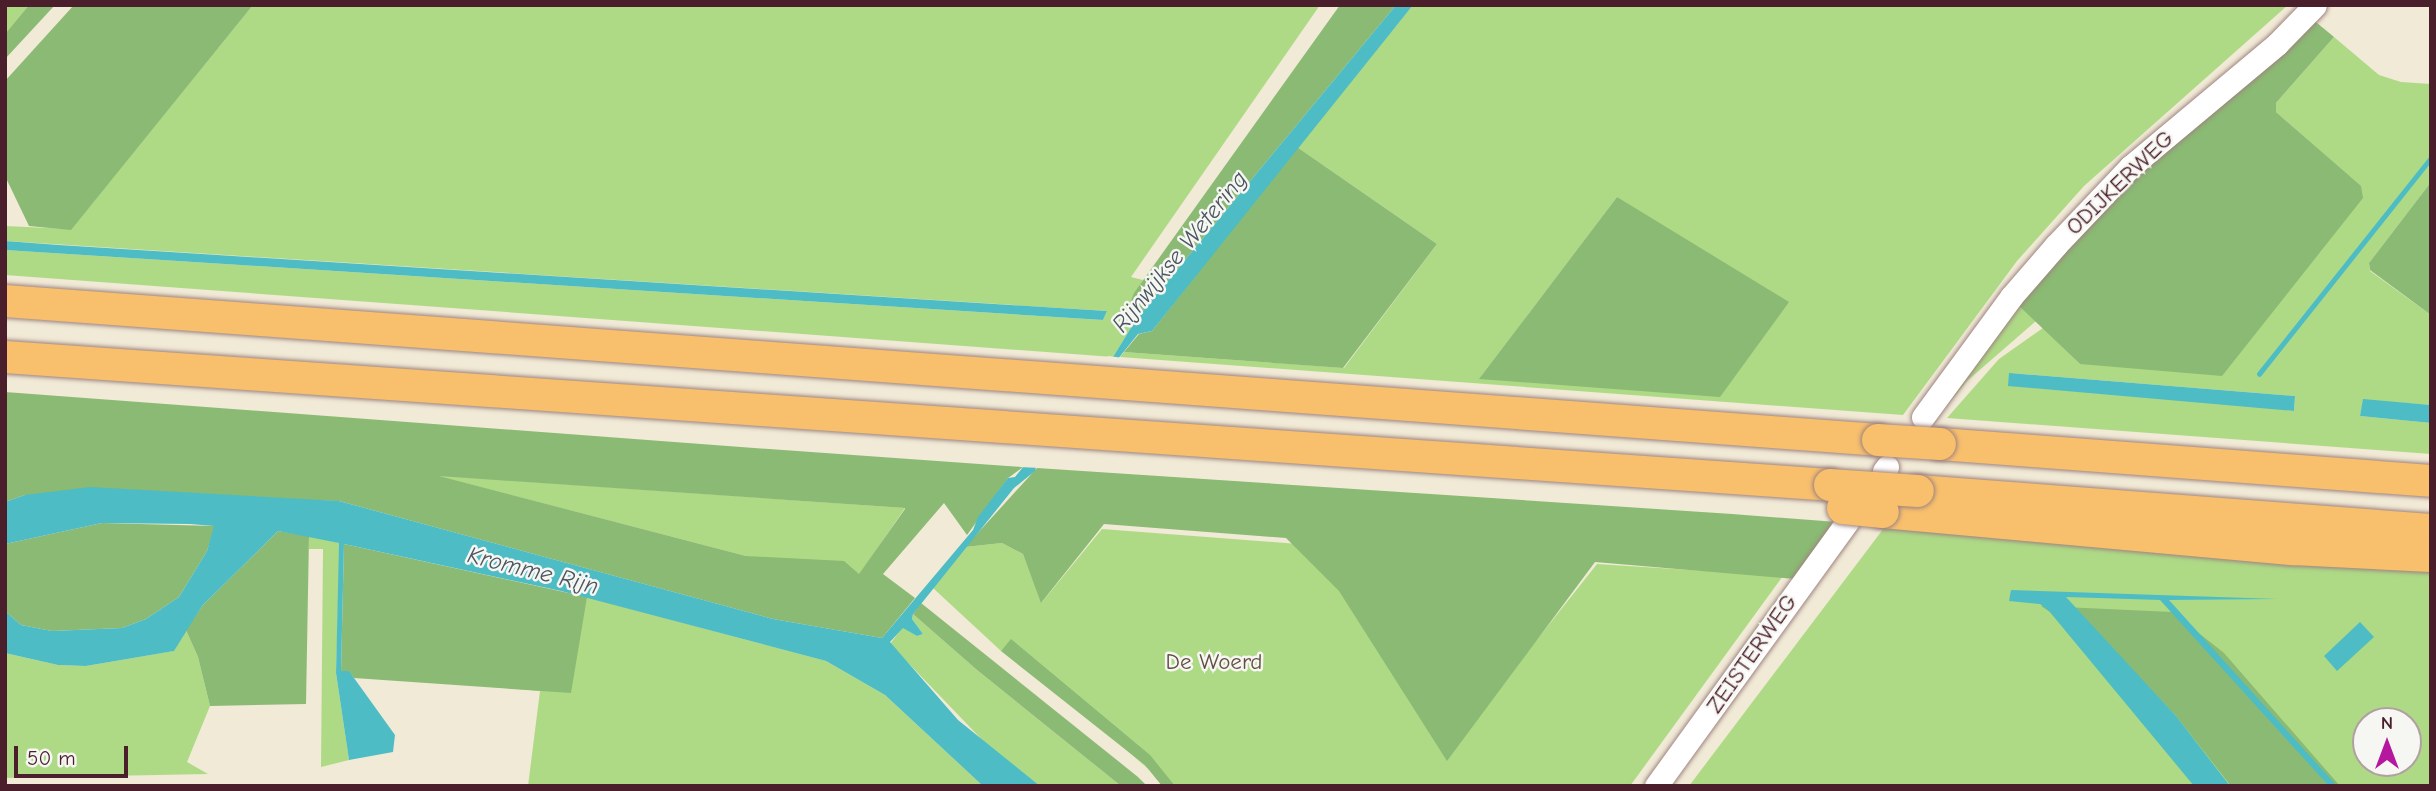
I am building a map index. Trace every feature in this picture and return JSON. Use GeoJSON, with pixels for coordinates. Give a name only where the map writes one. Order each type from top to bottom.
{"type":"FeatureCollection","features":[{"type":"Feature","properties":{"kind":"highway"},"geometry":{"type":"LineString","coordinates":[[5,301],[1115,383],[1883,459],[1940,444],[2431,481]]}},
{"type":"Feature","properties":{"kind":"highway"},"geometry":{"type":"LineString","coordinates":[[5,357],[1039,426],[1777,482],[1840,505],[1883,512],[2345,539],[2431,556]]}},
{"type":"Feature","properties":{"kind":"highway"},"geometry":{"type":"LineString","coordinates":[[1840,505],[1918,491],[2294,535]]}},
{"type":"Feature","properties":{"kind":"highway"},"geometry":{"type":"LineString","coordinates":[[2345,539],[2431,530]]}},
{"type":"Feature","properties":{"kind":"street","name":"ODIJKERWEG"},"geometry":{"type":"LineString","coordinates":[[1923,417],[2011,297],[2130,167],[2277,44],[2315,5]]}},
{"type":"Feature","properties":{"kind":"street","name":"ZEISTERWEG"},"geometry":{"type":"LineString","coordinates":[[1656,786],[1840,505]]}},
{"type":"Feature","properties":{"kind":"green space"},"geometry":{"type":"Polygon","coordinates":[[[5,5],[29,5],[5,34],[5,5]]]}},
{"type":"Feature","properties":{"kind":"green space"},"geometry":{"type":"Polygon","coordinates":[[[29,5],[55,5],[5,59],[5,34],[29,5]]]}},
{"type":"Feature","properties":{"kind":"green space"},"geometry":{"type":"Polygon","coordinates":[[[74,5],[253,5],[71,230],[29,226],[5,176],[5,81],[74,5]]]}},
{"type":"Feature","properties":{"kind":"green space"},"geometry":{"type":"Polygon","coordinates":[[[253,5],[1320,5],[1131,277],[1143,280],[1126,316],[1137,318],[1113,357],[5,275],[5,250],[1103,320],[1107,311],[5,241],[5,226],[71,229],[253,5]]]}},
{"type":"Feature","properties":{"kind":"green space"},"geometry":{"type":"Polygon","coordinates":[[[1340,5],[1396,5],[1137,318],[1125,316],[1134,293],[1340,5]]]}},
{"type":"Feature","properties":{"kind":"green space"},"geometry":{"type":"Polygon","coordinates":[[[1413,5],[2288,5],[2084,186],[2017,261],[1903,415],[1120,357],[1124,352],[1344,368],[1437,244],[1297,147],[1413,5]],[[1617,197],[1480,378],[1626,205],[1617,197]]]}},
{"type":"Feature","properties":{"kind":"green space"},"geometry":{"type":"Polygon","coordinates":[[[2311,18],[2334,37],[2276,103],[2276,112],[2361,186],[2363,198],[2222,376],[2080,364],[2016,303],[2080,227],[2311,18]]]}},
{"type":"Feature","properties":{"kind":"green space"},"geometry":{"type":"Polygon","coordinates":[[[2334,37],[2379,75],[2401,82],[2431,84],[2431,182],[2369,263],[2370,271],[2431,315],[2431,405],[2364,400],[2360,416],[2431,423],[2431,454],[1947,418],[1999,359],[2043,328],[2080,364],[2360,186],[2276,112],[2276,103],[2334,37]],[[2010,373],[2294,411],[2295,396],[2010,373]]]}},
{"type":"Feature","properties":{"kind":"green space"},"geometry":{"type":"Polygon","coordinates":[[[1297,147],[1437,244],[1343,368],[1124,352],[1139,334],[1152,331],[1297,147]]]}},
{"type":"Feature","properties":{"kind":"green space"},"geometry":{"type":"Polygon","coordinates":[[[2431,182],[2431,315],[2370,270],[2369,263],[2431,182]]]}},
{"type":"Feature","properties":{"kind":"green space"},"geometry":{"type":"Polygon","coordinates":[[[1617,197],[1789,302],[1720,397],[1479,379],[1617,197]]]}},
{"type":"Feature","properties":{"kind":"green space"},"geometry":{"type":"Polygon","coordinates":[[[2016,303],[2036,321],[1967,381],[1937,418],[1932,417],[2016,303]]]}},
{"type":"Feature","properties":{"kind":"green space"},"geometry":{"type":"Polygon","coordinates":[[[5,392],[1023,467],[1008,478],[967,535],[944,503],[883,574],[915,598],[882,638],[773,619],[339,501],[25,495],[5,502],[5,392]],[[439,476],[746,556],[844,561],[859,574],[905,508],[439,476]]]}},
{"type":"Feature","properties":{"kind":"green space"},"geometry":{"type":"Polygon","coordinates":[[[1037,468],[1837,522],[1795,579],[1595,562],[1447,761],[1339,591],[1286,538],[1104,524],[1041,603],[1023,554],[1002,543],[965,547],[1037,468]]]}},
{"type":"Feature","properties":{"kind":"green space"},"geometry":{"type":"Polygon","coordinates":[[[434,475],[905,508],[860,574],[746,556],[434,475]]]}},
{"type":"Feature","properties":{"kind":"green space"},"geometry":{"type":"Polygon","coordinates":[[[102,523],[215,526],[207,551],[179,597],[146,619],[122,628],[52,631],[21,625],[5,611],[5,544],[102,523]]]}},
{"type":"Feature","properties":{"kind":"green space"},"geometry":{"type":"Polygon","coordinates":[[[1887,524],[2431,566],[2431,786],[1689,786],[1887,524]]]}},
{"type":"Feature","properties":{"kind":"green space","name":"De Woerd"},"geometry":{"type":"Polygon","coordinates":[[[1102,529],[1298,544],[1334,575],[1447,753],[1597,564],[1783,576],[1630,786],[1168,786],[1006,646],[1001,651],[933,588],[965,547],[1002,543],[1023,554],[1042,602],[1102,529]]]}},
{"type":"Feature","properties":{"kind":"green space"},"geometry":{"type":"Polygon","coordinates":[[[278,531],[309,536],[306,704],[210,706],[198,657],[186,630],[202,606],[278,531]]]}},
{"type":"Feature","properties":{"kind":"green space"},"geometry":{"type":"Polygon","coordinates":[[[309,536],[340,543],[336,673],[349,760],[321,767],[323,549],[309,549],[309,536]]]}},
{"type":"Feature","properties":{"kind":"green space"},"geometry":{"type":"Polygon","coordinates":[[[344,544],[587,597],[571,693],[354,678],[349,671],[341,672],[344,544]]]}},
{"type":"Feature","properties":{"kind":"green space"},"geometry":{"type":"Polygon","coordinates":[[[587,597],[826,661],[885,695],[983,786],[528,786],[540,691],[339,674],[587,597]]]}},
{"type":"Feature","properties":{"kind":"green space"},"geometry":{"type":"Polygon","coordinates":[[[921,603],[1147,786],[1121,786],[977,670],[913,614],[921,603]]]}},
{"type":"Feature","properties":{"kind":"green space"},"geometry":{"type":"Polygon","coordinates":[[[2041,606],[2172,612],[2224,653],[2340,786],[2231,786],[2176,716],[2124,661],[2041,606]]]}},
{"type":"Feature","properties":{"kind":"green space"},"geometry":{"type":"Polygon","coordinates":[[[913,614],[977,670],[1121,786],[1040,786],[991,749],[890,644],[903,627],[917,636],[923,634],[912,619],[913,614]]]}},
{"type":"Feature","properties":{"kind":"green space"},"geometry":{"type":"Polygon","coordinates":[[[186,630],[198,657],[210,706],[187,762],[208,774],[5,778],[5,653],[58,665],[86,666],[173,651],[186,630]]]}},
{"type":"Feature","properties":{"kind":"green space"},"geometry":{"type":"Polygon","coordinates":[[[1011,639],[1150,755],[1175,786],[1162,786],[1145,765],[1001,651],[1011,639]]]}},
{"type":"Feature","properties":{"kind":"water","name":"Kromme Rijn"},"geometry":{"type":"Polygon","coordinates":[[[1396,5],[1413,5],[1152,331],[1138,334],[1039,457],[1035,471],[1014,488],[913,614],[912,619],[923,634],[917,636],[903,628],[890,642],[958,720],[1040,786],[983,786],[885,695],[826,661],[561,591],[344,544],[341,671],[349,671],[395,735],[393,752],[349,760],[336,673],[339,543],[278,531],[202,606],[174,651],[86,666],[58,665],[5,653],[5,611],[21,625],[52,631],[122,628],[146,619],[179,597],[207,551],[214,526],[190,524],[102,523],[5,544],[5,502],[25,495],[90,487],[339,501],[773,619],[882,638],[973,530],[978,517],[1008,478],[1015,477],[1113,357],[1137,318],[1396,5]]]}},
{"type":"Feature","properties":{"kind":"water"},"geometry":{"type":"Polygon","coordinates":[[[5,241],[1107,311],[1103,320],[5,250],[5,241]]]}},
{"type":"Feature","properties":{"kind":"water"},"geometry":{"type":"Polygon","coordinates":[[[2009,373],[2295,396],[2294,411],[2008,386],[2009,373]]]}},
{"type":"Feature","properties":{"kind":"water"},"geometry":{"type":"Polygon","coordinates":[[[2363,399],[2431,405],[2431,423],[2360,416],[2363,399]]]}},
{"type":"Feature","properties":{"kind":"water"},"geometry":{"type":"Polygon","coordinates":[[[2011,590],[2278,599],[2169,600],[2337,786],[2329,786],[2160,600],[2066,597],[2176,716],[2230,786],[2194,786],[2049,611],[2040,604],[2009,601],[2011,590]]]}},
{"type":"Feature","properties":{"kind":"water"},"geometry":{"type":"Polygon","coordinates":[[[2360,622],[2374,637],[2337,671],[2324,656],[2360,622]]]}},
{"type":"Feature","properties":{"kind":"pier"},"geometry":{"type":"Polygon","coordinates":[[[1108,356],[1124,358],[1042,458],[1040,468],[1019,467],[1108,356]]]}},
{"type":"Feature","properties":{"kind":"waterway"},"geometry":{"type":"LineString","coordinates":[[2259,374],[2431,158]]}},
{"type":"Feature","properties":{"kind":"water label","name":"Rijnwijkse Wetering"},"geometry":{"type":"Point","coordinates":[1180,252]}}]}
